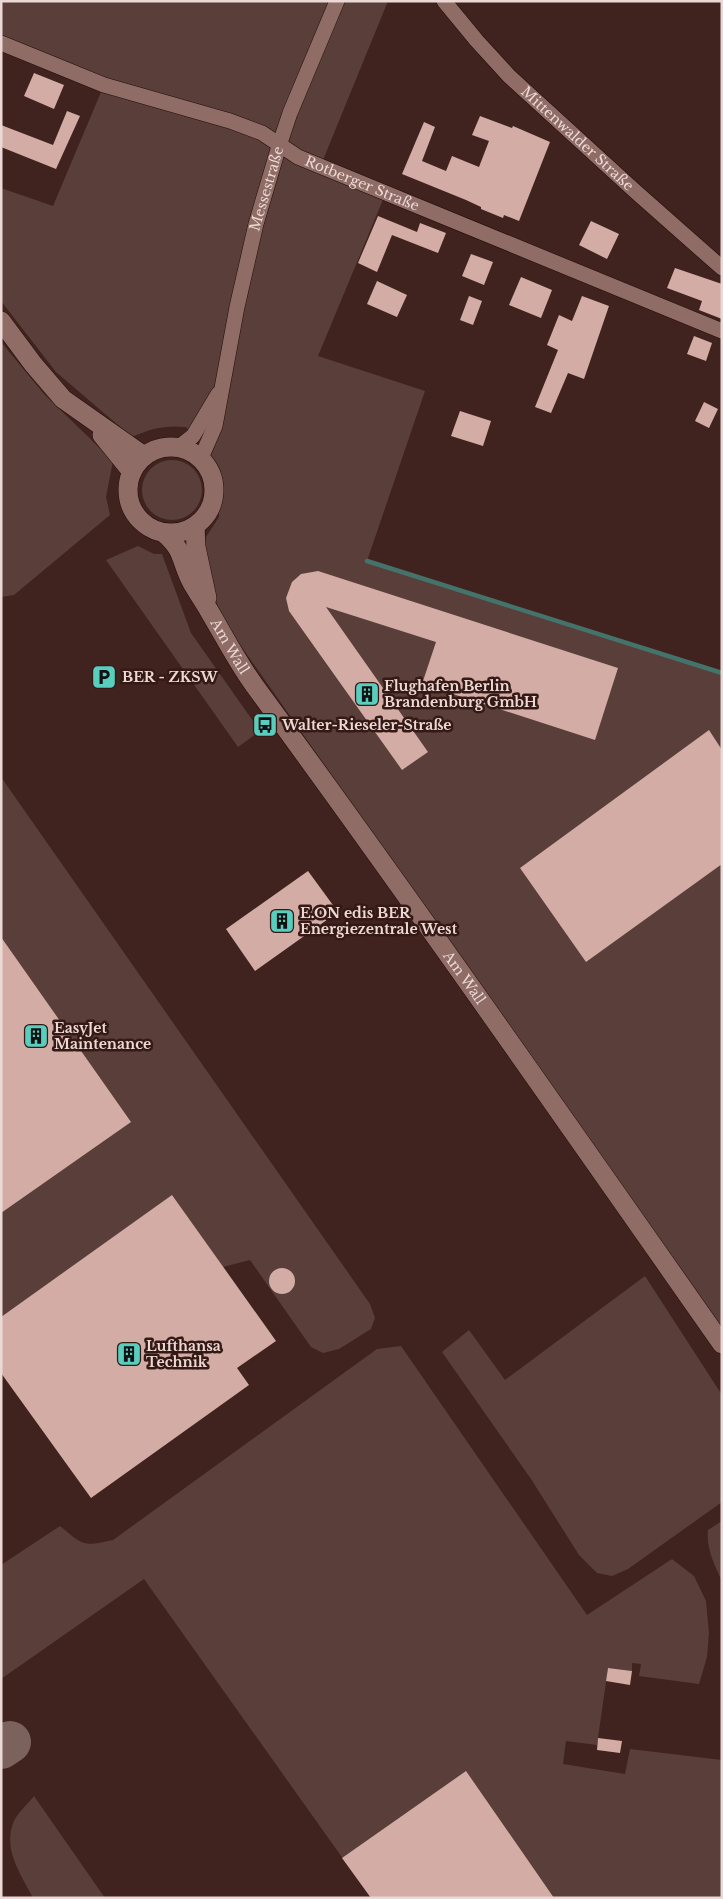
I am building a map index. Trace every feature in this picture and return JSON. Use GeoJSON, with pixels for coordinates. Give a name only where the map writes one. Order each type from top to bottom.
{"type":"FeatureCollection","features":[{"type":"Feature","properties":{"kind":"street","name":"Messestraße"},"geometry":{"type":"LineString","coordinates":[[201,458],[215,426],[236,307],[256,224],[279,146],[290,113],[337,1]]}},
{"type":"Feature","properties":{"kind":"street","name":"Mittenwalder Straße"},"geometry":{"type":"LineString","coordinates":[[444,1],[509,76],[722,268]]}},
{"type":"Feature","properties":{"kind":"street","name":"Rotberger Straße"},"geometry":{"type":"LineString","coordinates":[[1,43],[104,85],[230,121],[262,133],[279,146],[306,161],[722,331]]}},
{"type":"Feature","properties":{"kind":"street"},"geometry":{"type":"LineString","coordinates":[[1,321],[33,364],[63,398],[144,456]]}},
{"type":"Feature","properties":{"kind":"street","name":"Messestraße"},"geometry":{"type":"LineString","coordinates":[[178,447],[194,436],[222,386]]}},
{"type":"Feature","properties":{"kind":"street"},"geometry":{"type":"LineString","coordinates":[[89,418],[132,472]]}},
{"type":"Feature","properties":{"kind":"street"},"geometry":{"type":"LineString","coordinates":[[178,447],[190,451],[201,458],[213,478],[215,490],[211,508],[202,521],[180,532],[164,533],[150,528],[134,513],[128,492],[128,482],[132,472],[144,456],[154,450],[178,447]]}},
{"type":"Feature","properties":{"kind":"street","name":"Am Wall"},"geometry":{"type":"LineString","coordinates":[[195,526],[196,547],[208,609]]}},
{"type":"Feature","properties":{"kind":"street","name":"Am Wall"},"geometry":{"type":"LineString","coordinates":[[164,533],[175,542],[189,577],[229,647],[252,682],[368,841],[722,1344]]}},
{"type":"Feature","properties":{"kind":"shaded area"},"geometry":{"type":"Polygon","coordinates":[[[1,1],[388,1],[323,160],[389,187],[318,356],[425,391],[367,561],[722,673],[722,1331],[222,619],[206,571],[206,537],[219,517],[218,479],[208,454],[186,427],[172,426],[159,428],[132,437],[56,372],[1,301],[1,188],[53,206],[104,85],[1,43],[1,1]]]}},
{"type":"Feature","properties":{"kind":"shaded area"},"geometry":{"type":"Polygon","coordinates":[[[1,342],[44,394],[113,461],[106,497],[110,515],[14,595],[1,597],[1,342]]]}},
{"type":"Feature","properties":{"kind":"shaded area"},"geometry":{"type":"Polygon","coordinates":[[[172,460],[189,465],[197,473],[202,490],[197,507],[189,515],[172,520],[155,515],[147,507],[142,490],[147,473],[155,465],[172,460]]]}},
{"type":"Feature","properties":{"kind":"shaded area"},"geometry":{"type":"Polygon","coordinates":[[[138,546],[154,554],[162,554],[191,633],[260,731],[238,747],[106,560],[138,546]]]}},
{"type":"Feature","properties":{"kind":"shaded area"},"geometry":{"type":"Polygon","coordinates":[[[1,777],[370,1304],[375,1318],[371,1329],[339,1349],[323,1353],[311,1347],[250,1260],[223,1267],[172,1196],[1,1317],[1,777]]]}},
{"type":"Feature","properties":{"kind":"shaded area"},"geometry":{"type":"Polygon","coordinates":[[[645,1276],[722,1395],[722,1502],[628,1569],[612,1576],[597,1573],[579,1555],[531,1479],[442,1352],[469,1330],[505,1380],[645,1276]]]}},
{"type":"Feature","properties":{"kind":"shaded area"},"geometry":{"type":"Polygon","coordinates":[[[401,1346],[587,1615],[672,1559],[694,1576],[706,1601],[709,1633],[707,1657],[699,1684],[639,1676],[641,1664],[632,1663],[632,1671],[608,1668],[597,1745],[566,1741],[563,1764],[625,1774],[630,1749],[722,1760],[722,1898],[371,1898],[144,1579],[1,1679],[1,1565],[60,1526],[84,1543],[89,1544],[113,1540],[377,1349],[401,1346]]]}},
{"type":"Feature","properties":{"kind":"shaded area"},"geometry":{"type":"Polygon","coordinates":[[[722,1521],[722,1581],[711,1556],[708,1530],[722,1521]]]}},
{"type":"Feature","properties":{"kind":"shaded area"},"geometry":{"type":"Polygon","coordinates":[[[34,1796],[105,1898],[33,1898],[15,1861],[10,1841],[14,1821],[34,1796]]]}},
{"type":"Feature","properties":{"kind":"building"},"geometry":{"type":"Polygon","coordinates":[[[34,73],[64,85],[54,109],[24,96],[34,73]]]}},
{"type":"Feature","properties":{"kind":"building"},"geometry":{"type":"Polygon","coordinates":[[[67,111],[80,116],[56,169],[1,147],[1,125],[53,145],[67,111]]]}},
{"type":"Feature","properties":{"kind":"building"},"geometry":{"type":"Polygon","coordinates":[[[480,116],[512,128],[513,126],[550,142],[519,221],[504,215],[503,218],[481,209],[481,207],[466,200],[402,174],[424,122],[435,127],[422,161],[446,171],[452,156],[479,167],[489,141],[472,135],[480,116]]]}},
{"type":"Feature","properties":{"kind":"building"},"geometry":{"type":"Polygon","coordinates":[[[378,216],[417,232],[420,223],[446,233],[438,253],[392,235],[377,272],[358,263],[378,216]]]}},
{"type":"Feature","properties":{"kind":"building"},"geometry":{"type":"Polygon","coordinates":[[[591,221],[619,234],[607,259],[579,245],[591,221]]]}},
{"type":"Feature","properties":{"kind":"building"},"geometry":{"type":"Polygon","coordinates":[[[471,254],[493,262],[484,285],[462,276],[471,254]]]}},
{"type":"Feature","properties":{"kind":"building"},"geometry":{"type":"Polygon","coordinates":[[[675,268],[722,284],[722,319],[699,310],[702,301],[667,288],[675,268]]]}},
{"type":"Feature","properties":{"kind":"building"},"geometry":{"type":"Polygon","coordinates":[[[521,277],[552,290],[541,318],[509,305],[521,277]]]}},
{"type":"Feature","properties":{"kind":"building"},"geometry":{"type":"Polygon","coordinates":[[[377,281],[407,295],[397,317],[367,304],[377,281]]]}},
{"type":"Feature","properties":{"kind":"building"},"geometry":{"type":"Polygon","coordinates":[[[469,296],[482,301],[473,325],[460,320],[469,296]]]}},
{"type":"Feature","properties":{"kind":"building"},"geometry":{"type":"Polygon","coordinates":[[[582,296],[609,306],[584,379],[568,373],[551,413],[535,407],[558,350],[547,345],[559,315],[572,321],[582,296]]]}},
{"type":"Feature","properties":{"kind":"building"},"geometry":{"type":"Polygon","coordinates":[[[694,336],[712,343],[706,361],[687,354],[694,336]]]}},
{"type":"Feature","properties":{"kind":"building"},"geometry":{"type":"Polygon","coordinates":[[[704,402],[718,409],[709,428],[695,421],[704,402]]]}},
{"type":"Feature","properties":{"kind":"building"},"geometry":{"type":"Polygon","coordinates":[[[460,411],[491,421],[483,446],[451,436],[460,411]]]}},
{"type":"Feature","properties":{"kind":"building"},"geometry":{"type":"Polygon","coordinates":[[[318,571],[618,668],[595,740],[422,684],[436,642],[326,607],[428,752],[402,770],[289,611],[286,598],[292,582],[301,574],[318,571]]]}},
{"type":"Feature","properties":{"kind":"building"},"geometry":{"type":"Polygon","coordinates":[[[709,730],[722,750],[722,864],[586,962],[520,868],[709,730]]]}},
{"type":"Feature","properties":{"kind":"building","name":"E.ON edis BER Energiezentrale West"},"geometry":{"type":"Polygon","coordinates":[[[308,871],[338,912],[255,971],[226,929],[308,871]]]}},
{"type":"Feature","properties":{"kind":"building","name":"EasyJet Maintenance"},"geometry":{"type":"Polygon","coordinates":[[[1,937],[131,1122],[1,1213],[1,937]]]}},
{"type":"Feature","properties":{"kind":"building","name":"Lufthansa Technik"},"geometry":{"type":"Polygon","coordinates":[[[172,1195],[276,1341],[237,1368],[249,1385],[91,1498],[1,1373],[1,1317],[172,1195]]]}},
{"type":"Feature","properties":{"kind":"building"},"geometry":{"type":"Polygon","coordinates":[[[282,1268],[291,1272],[295,1281],[291,1290],[282,1294],[273,1290],[269,1281],[273,1272],[282,1268]]]}},
{"type":"Feature","properties":{"kind":"building"},"geometry":{"type":"Polygon","coordinates":[[[608,1668],[632,1671],[630,1685],[606,1681],[608,1668]]]}},
{"type":"Feature","properties":{"kind":"building"},"geometry":{"type":"Polygon","coordinates":[[[598,1738],[622,1741],[620,1753],[597,1750],[598,1738]]]}},
{"type":"Feature","properties":{"kind":"building"},"geometry":{"type":"Polygon","coordinates":[[[466,1771],[554,1898],[371,1898],[342,1858],[466,1771]]]}},
{"type":"Feature","properties":{"kind":"waterway"},"geometry":{"type":"LineString","coordinates":[[367,561],[722,673]]}},
{"type":"Feature","properties":{"kind":"taxiway"},"geometry":{"type":"LineString","coordinates":[[1,1748],[10,1742]]}},
{"type":"Feature","properties":{"kind":"place","name":"BER - ZKSW"},"geometry":{"type":"Point","coordinates":[104,677]}},
{"type":"Feature","properties":{"kind":"place","name":"Flughafen Berlin Brandenburg GmbH"},"geometry":{"type":"Point","coordinates":[367,694]}},
{"type":"Feature","properties":{"kind":"place","name":"Walter-Rieseler-Straße"},"geometry":{"type":"Point","coordinates":[265,725]}},
{"type":"Feature","properties":{"kind":"place","name":"E.ON edis BER Energiezentrale West"},"geometry":{"type":"Point","coordinates":[282,921]}},
{"type":"Feature","properties":{"kind":"place","name":"EasyJet Maintenance"},"geometry":{"type":"Point","coordinates":[36,1036]}},
{"type":"Feature","properties":{"kind":"place","name":"Lufthansa Technik"},"geometry":{"type":"Point","coordinates":[129,1354]}}]}
